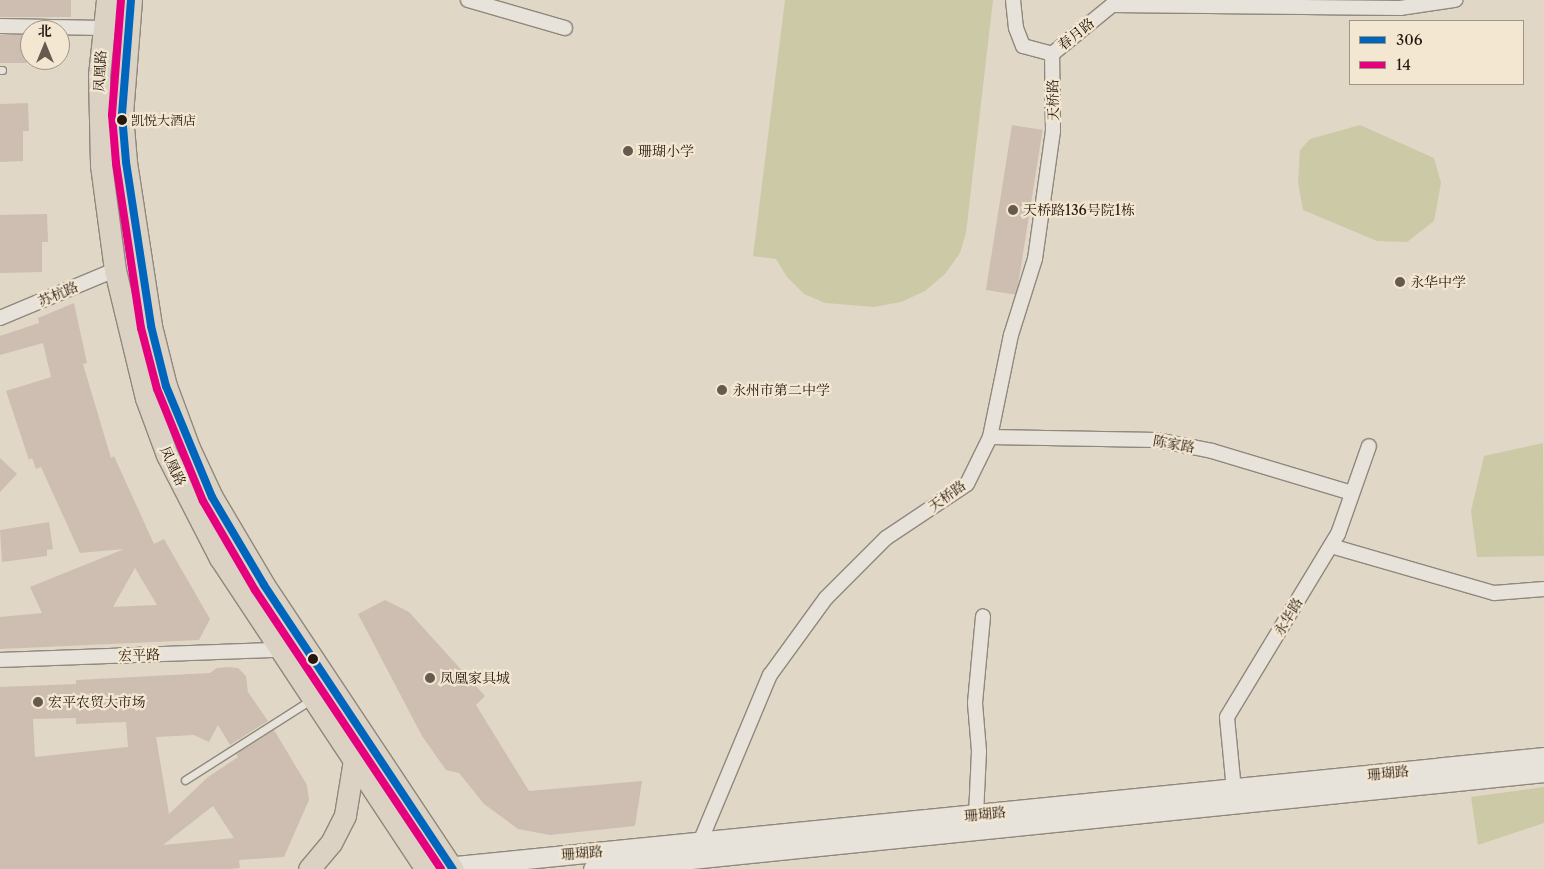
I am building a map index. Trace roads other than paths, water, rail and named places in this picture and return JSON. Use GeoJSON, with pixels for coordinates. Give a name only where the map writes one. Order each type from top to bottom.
{"type":"FeatureCollection","features":[{"type":"Feature","properties":{"kind":"main road","name":"凤凰路"},"geometry":{"type":"LineString","coordinates":[[107,0],[99,75],[101,165],[115,270],[146,398],[167,455],[220,558],[279,650],[426,869]]}},
{"type":"Feature","properties":{"kind":"main road","name":"凤凰路"},"geometry":{"type":"LineString","coordinates":[[131,0],[123,106],[126,162],[151,326],[166,386],[212,497],[240,546],[452,868]]}},
{"type":"Feature","properties":{"kind":"main road","name":"珊瑚路"},"geometry":{"type":"LineString","coordinates":[[426,869],[452,868],[1234,790],[1544,756]]}},
{"type":"Feature","properties":{"kind":"main road"},"geometry":{"type":"LineString","coordinates":[[309,869],[331,843],[345,815],[354,760]]}},
{"type":"Feature","properties":{"kind":"main road","name":"珊瑚路"},"geometry":{"type":"LineString","coordinates":[[593,869],[687,864],[1544,772]]}},
{"type":"Feature","properties":{"kind":"street"},"geometry":{"type":"LineString","coordinates":[[468,0],[565,28]]}},
{"type":"Feature","properties":{"kind":"street"},"geometry":{"type":"LineString","coordinates":[[1013,0],[1016,28],[1024,46],[1052,54]]}},
{"type":"Feature","properties":{"kind":"street","name":"春月路"},"geometry":{"type":"LineString","coordinates":[[1052,54],[1112,5],[1400,8],[1455,0]]}},
{"type":"Feature","properties":{"kind":"street"},"geometry":{"type":"LineString","coordinates":[[0,26],[103,28]]}},
{"type":"Feature","properties":{"kind":"street","name":"天桥路"},"geometry":{"type":"LineString","coordinates":[[700,842],[770,675],[826,598],[886,538],[967,484],[990,438],[1010,335],[1036,259],[1053,131],[1052,54]]}},
{"type":"Feature","properties":{"kind":"street","name":"苏杭路"},"geometry":{"type":"LineString","coordinates":[[0,318],[115,270]]}},
{"type":"Feature","properties":{"kind":"street","name":"陈家路"},"geometry":{"type":"LineString","coordinates":[[990,438],[1157,440],[1212,450],[1352,493]]}},
{"type":"Feature","properties":{"kind":"street","name":"永华路"},"geometry":{"type":"LineString","coordinates":[[1234,790],[1227,716],[1331,546],[1369,446]]}},
{"type":"Feature","properties":{"kind":"street"},"geometry":{"type":"LineString","coordinates":[[1331,546],[1494,593],[1544,588]]}},
{"type":"Feature","properties":{"kind":"street"},"geometry":{"type":"LineString","coordinates":[[976,815],[979,751],[975,703],[983,616]]}},
{"type":"Feature","properties":{"kind":"street","name":"宏平路"},"geometry":{"type":"LineString","coordinates":[[0,660],[279,650]]}},
{"type":"Feature","properties":{"kind":"lane"},"geometry":{"type":"LineString","coordinates":[[185,780],[312,699]]}},
{"type":"Feature","properties":{"kind":"place","name":"凯悦大酒店"},"geometry":{"type":"Point","coordinates":[122,120]}},
{"type":"Feature","properties":{"kind":"place","name":"珊瑚小学"},"geometry":{"type":"Point","coordinates":[628,151]}},
{"type":"Feature","properties":{"kind":"place","name":"天桥路136号院1栋"},"geometry":{"type":"Point","coordinates":[1013,210]}},
{"type":"Feature","properties":{"kind":"place","name":"永华中学"},"geometry":{"type":"Point","coordinates":[1400,282]}},
{"type":"Feature","properties":{"kind":"place","name":"永州市第二中学"},"geometry":{"type":"Point","coordinates":[722,390]}},
{"type":"Feature","properties":{"kind":"place","name":"凤凰家具城"},"geometry":{"type":"Point","coordinates":[430,678]}},
{"type":"Feature","properties":{"kind":"place","name":"宏平农贸大市场"},"geometry":{"type":"Point","coordinates":[38,702]}}]}
